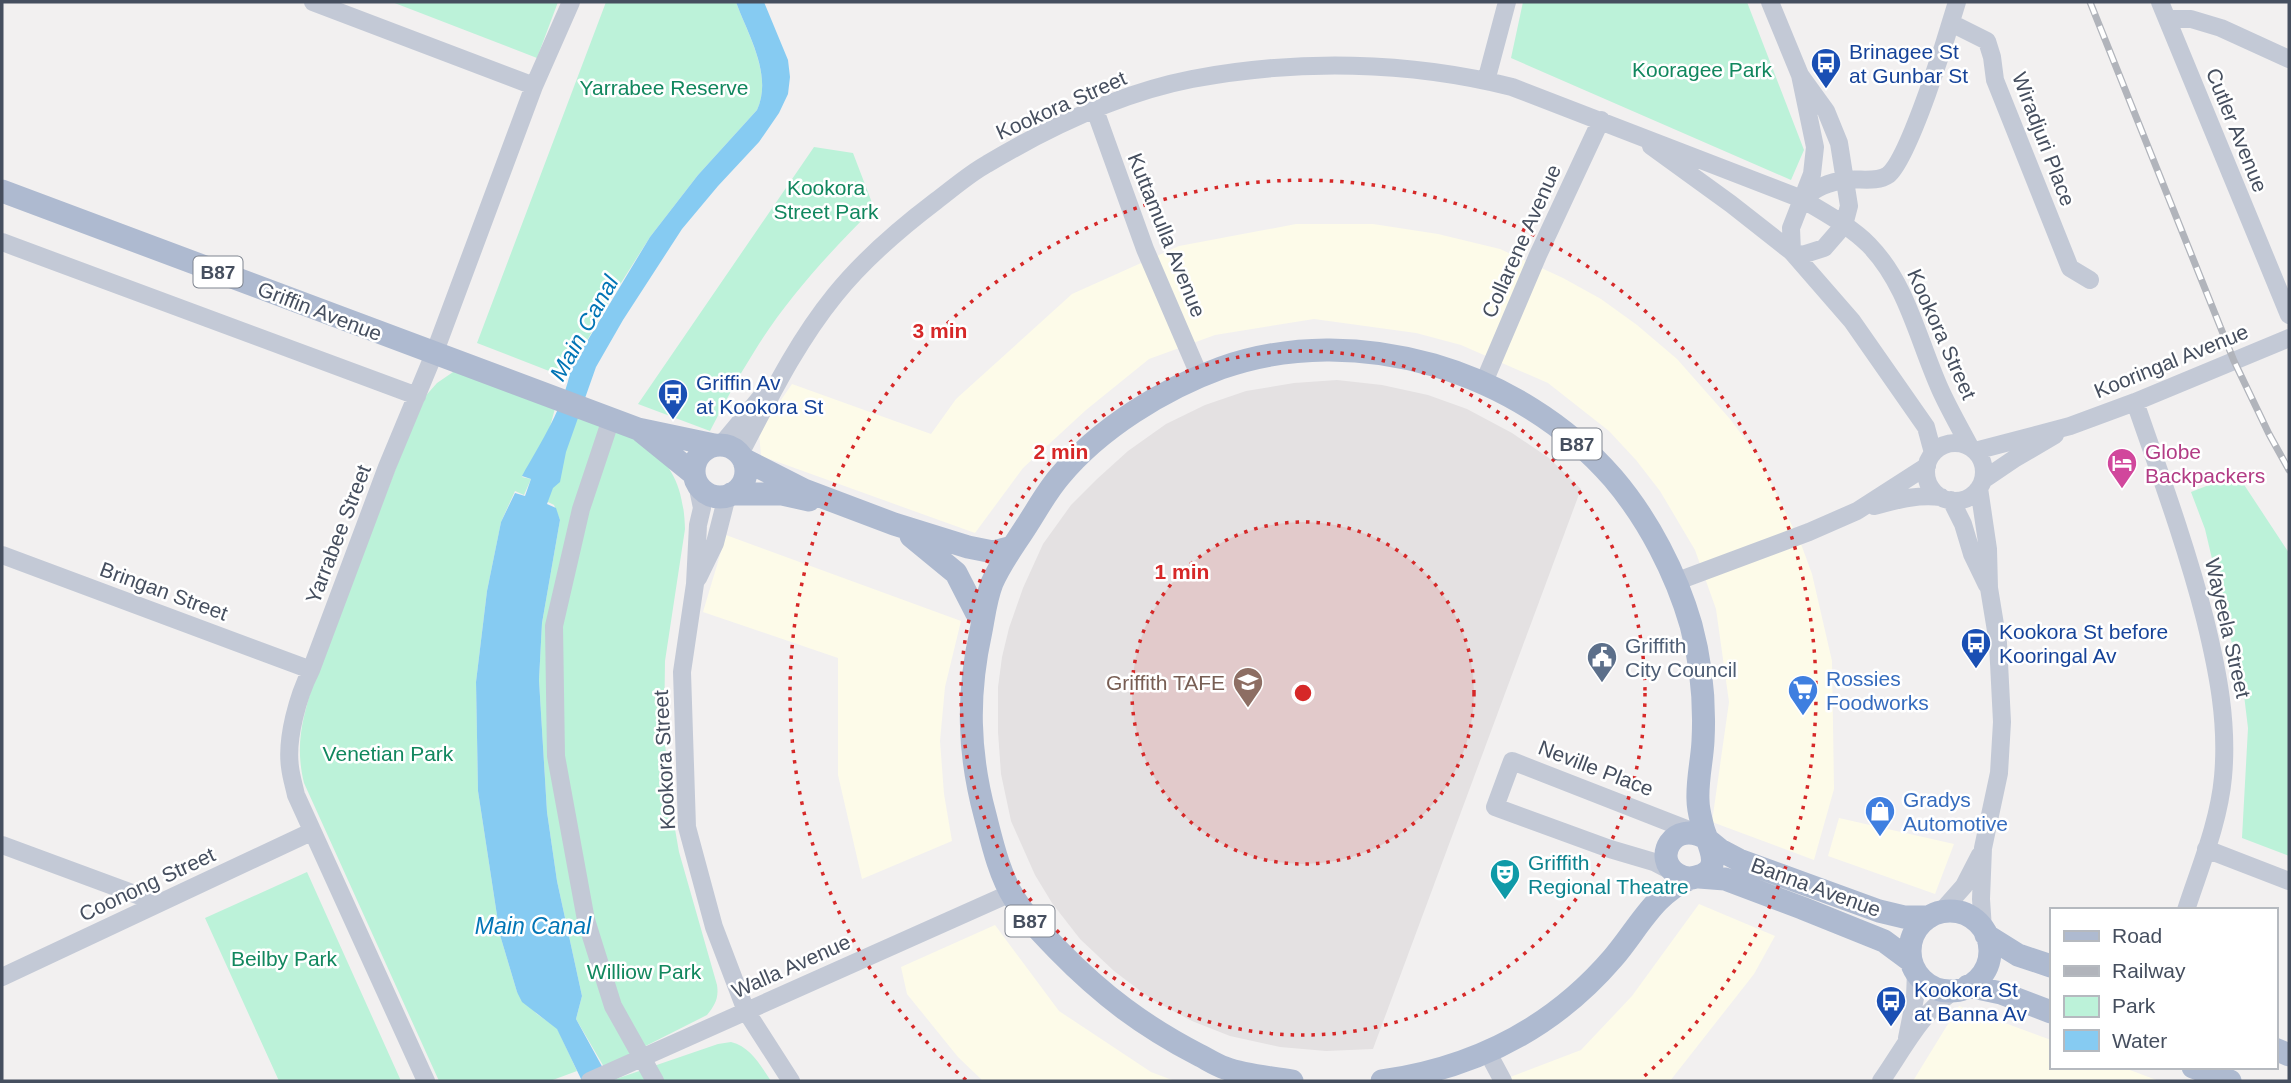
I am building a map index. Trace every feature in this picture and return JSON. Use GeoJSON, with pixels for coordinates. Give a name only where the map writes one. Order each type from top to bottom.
{"type":"FeatureCollection","features":[{"type":"Feature","properties":{"kind":"main road","name":"Griffin Avenue"},"geometry":{"type":"LineString","coordinates":[[2,191],[638,429],[730,450],[804,490],[894,524],[993,552],[1012,547]]}},
{"type":"Feature","properties":{"kind":"main road","name":"B87"},"geometry":{"type":"LineString","coordinates":[[1292,1081],[1223,1075],[1126,1012],[1084,976],[1028,919],[1011,893],[991,838],[974,769],[970,716],[973,668],[989,589],[1012,547],[1064,471],[1086,449],[1138,409],[1200,377],[1258,358],[1300,352],[1378,353],[1414,360],[1484,382],[1535,411],[1564,433],[1610,475],[1636,508],[1675,582],[1692,628],[1698,658],[1703,720],[1698,800],[1703,837],[1712,847],[1713,861],[1710,868],[1689,876]]}},
{"type":"Feature","properties":{"kind":"main road","name":"Griffin Avenue"},"geometry":{"type":"LineString","coordinates":[[638,429],[696,479]]}},
{"type":"Feature","properties":{"kind":"main road"},"geometry":{"type":"LineString","coordinates":[[696,479],[696,459],[707,448],[730,450],[746,474],[744,482],[729,495]]}},
{"type":"Feature","properties":{"kind":"main road","name":"B87"},"geometry":{"type":"LineString","coordinates":[[696,479],[707,494],[720,497],[729,495]]}},
{"type":"Feature","properties":{"kind":"main road","name":"Griffin Avenue"},"geometry":{"type":"LineString","coordinates":[[729,495],[782,495],[867,514]]}},
{"type":"Feature","properties":{"kind":"main road","name":"Griffin Avenue"},"geometry":{"type":"LineString","coordinates":[[894,524],[956,573],[976,612],[983,618]]}},
{"type":"Feature","properties":{"kind":"main road"},"geometry":{"type":"LineString","coordinates":[[1382,1081],[1435,1072],[1488,1052],[1542,1021],[1567,1003],[1614,957],[1657,901],[1689,876],[1668,863],[1667,849],[1674,838],[1680,834],[1703,837]]}},
{"type":"Feature","properties":{"kind":"main road","name":"Banna Avenue"},"geometry":{"type":"LineString","coordinates":[[1703,837],[1730,856],[1891,914],[1916,919],[1935,915]]}},
{"type":"Feature","properties":{"kind":"main road","name":"Banna Avenue"},"geometry":{"type":"LineString","coordinates":[[1689,876],[1725,879],[1802,908],[1884,941],[1913,966]]}},
{"type":"Feature","properties":{"kind":"main road"},"geometry":{"type":"LineString","coordinates":[[1802,908],[1810,885]]}},
{"type":"Feature","properties":{"kind":"main road"},"geometry":{"type":"LineString","coordinates":[[2050,966],[2001,946],[1969,916],[1951,911],[1935,915],[1915,932],[1910,951],[1913,966],[1928,984],[1936,988],[2001,993],[2050,1012]]}},
{"type":"Feature","properties":{"kind":"main road"},"geometry":{"type":"LineString","coordinates":[[1961,988],[1981,975],[1989,960],[1989,943],[1985,932]]}},
{"type":"Feature","properties":{"kind":"main road"},"geometry":{"type":"LineString","coordinates":[[2198,1069],[2230,1081]]}},
{"type":"Feature","properties":{"kind":"street"},"geometry":{"type":"LineString","coordinates":[[313,2],[534,86]]}},
{"type":"Feature","properties":{"kind":"street","name":"Yarrabee Street"},"geometry":{"type":"LineString","coordinates":[[426,1081],[296,795],[289,765],[292,725],[303,686],[416,396],[435,354],[534,86],[571,2]]}},
{"type":"Feature","properties":{"kind":"street"},"geometry":{"type":"LineString","coordinates":[[1486,81],[1507,2]]}},
{"type":"Feature","properties":{"kind":"street"},"geometry":{"type":"LineString","coordinates":[[1770,2],[1800,75],[1815,147],[1812,174],[1800,211],[1791,228],[1792,252],[1802,255],[1824,248],[1844,225],[1849,206],[1839,143],[1826,111],[1800,75]]}},
{"type":"Feature","properties":{"kind":"street"},"geometry":{"type":"LineString","coordinates":[[1802,199],[1818,187],[1846,180],[1875,179],[1888,175],[1907,147],[1957,2]]}},
{"type":"Feature","properties":{"kind":"street","name":"Cutler Avenue"},"geometry":{"type":"LineString","coordinates":[[2160,2],[2289,315]]}},
{"type":"Feature","properties":{"kind":"street"},"geometry":{"type":"LineString","coordinates":[[2167,19],[2191,19],[2221,28],[2289,59]]}},
{"type":"Feature","properties":{"kind":"street","name":"Wiradjuri Place"},"geometry":{"type":"LineString","coordinates":[[1950,25],[1987,41],[1995,80],[2070,268],[2090,279]]}},
{"type":"Feature","properties":{"kind":"street","name":"Kookora Street"},"geometry":{"type":"LineString","coordinates":[[730,450],[816,320],[858,269],[909,222],[985,165],[1056,127],[1135,95],[1190,79],[1296,65],[1353,65],[1398,69],[1512,87],[1802,199],[1869,244],[1899,285],[1940,390],[1973,449]]}},
{"type":"Feature","properties":{"kind":"street","name":"Kuttamulla Avenue"},"geometry":{"type":"LineString","coordinates":[[1095,110],[1145,249],[1200,377]]}},
{"type":"Feature","properties":{"kind":"street","name":"Collarene Avenue"},"geometry":{"type":"LineString","coordinates":[[1484,382],[1538,255],[1601,120]]}},
{"type":"Feature","properties":{"kind":"street","name":"Kookora Street"},"geometry":{"type":"LineString","coordinates":[[1640,138],[1792,252],[1859,331],[1926,427],[1930,459]]}},
{"type":"Feature","properties":{"kind":"street"},"geometry":{"type":"LineString","coordinates":[[2,242],[416,396]]}},
{"type":"Feature","properties":{"kind":"street","name":"Kooringal Avenue"},"geometry":{"type":"LineString","coordinates":[[1973,449],[2070,426],[2136,402],[2289,338]]}},
{"type":"Feature","properties":{"kind":"street","name":"Wayeela Street"},"geometry":{"type":"LineString","coordinates":[[2136,402],[2193,571],[2218,676],[2225,722],[2223,777],[2215,820],[2187,908]]}},
{"type":"Feature","properties":{"kind":"street"},"geometry":{"type":"LineString","coordinates":[[601,415],[554,626],[556,756],[586,920],[613,1006],[655,1081]]}},
{"type":"Feature","properties":{"kind":"street","name":"Kooringal Avenue"},"geometry":{"type":"LineString","coordinates":[[1981,484],[2014,459],[2070,426]]}},
{"type":"Feature","properties":{"kind":"street"},"geometry":{"type":"LineString","coordinates":[[1857,511],[1930,459],[1941,446],[1961,443],[1973,449],[1981,459],[1984,470],[1981,484],[1989,588],[1999,656],[2002,736],[1999,773],[1983,848],[1981,899],[1985,932]]}},
{"type":"Feature","properties":{"kind":"street"},"geometry":{"type":"LineString","coordinates":[[1930,459],[1928,483],[1946,498],[1963,524],[1972,554],[1989,588]]}},
{"type":"Feature","properties":{"kind":"street","name":"Kookora Street"},"geometry":{"type":"LineString","coordinates":[[696,479],[702,508],[698,525],[695,584],[682,672],[687,827],[714,927],[746,1012],[791,1081]]}},
{"type":"Feature","properties":{"kind":"street"},"geometry":{"type":"LineString","coordinates":[[1675,582],[1809,532],[1857,511],[1907,497],[1926,495],[1967,498],[1981,484]]}},
{"type":"Feature","properties":{"kind":"street","name":"Kookora Street"},"geometry":{"type":"LineString","coordinates":[[695,584],[715,543],[729,495]]}},
{"type":"Feature","properties":{"kind":"street","name":"Bringan Street"},"geometry":{"type":"LineString","coordinates":[[2,555],[311,670]]}},
{"type":"Feature","properties":{"kind":"street","name":"Neville Place"},"geometry":{"type":"LineString","coordinates":[[1689,876],[1495,807],[1512,761],[1703,837]]}},
{"type":"Feature","properties":{"kind":"street","name":"Coonong Street"},"geometry":{"type":"LineString","coordinates":[[2,977],[311,832]]}},
{"type":"Feature","properties":{"kind":"street"},"geometry":{"type":"LineString","coordinates":[[2,845],[159,903]]}},
{"type":"Feature","properties":{"kind":"street"},"geometry":{"type":"LineString","coordinates":[[1935,915],[1964,886],[1983,848]]}},
{"type":"Feature","properties":{"kind":"street"},"geometry":{"type":"LineString","coordinates":[[2206,849],[2289,881]]}},
{"type":"Feature","properties":{"kind":"street","name":"Walla Avenue"},"geometry":{"type":"LineString","coordinates":[[590,1081],[1011,893]]}},
{"type":"Feature","properties":{"kind":"street"},"geometry":{"type":"LineString","coordinates":[[1906,1042],[1915,998],[1913,966]]}},
{"type":"Feature","properties":{"kind":"street"},"geometry":{"type":"LineString","coordinates":[[1881,1081],[1906,1042],[1935,1006],[1961,988]]}},
{"type":"Feature","properties":{"kind":"street"},"geometry":{"type":"LineString","coordinates":[[1488,1052],[1503,1081]]}},
{"type":"Feature","properties":{"kind":"shaded area"},"geometry":{"type":"Polygon","coordinates":[[[1296,224],[1373,224],[1438,234],[1500,249],[1601,299],[1637,325],[1677,359],[1730,419],[1759,458],[1801,544],[1812,574],[1832,661],[1834,789],[1814,860],[1712,822],[1729,702],[1716,609],[1695,550],[1660,491],[1609,431],[1548,383],[1461,345],[1416,333],[1314,319],[1215,335],[1149,359],[1086,410],[1023,468],[975,533],[761,456],[759,432],[792,384],[931,434],[956,399],[1072,294],[1179,246],[1296,224]]]}},
{"type":"Feature","properties":{"kind":"shaded area","name":"Griffith TAFE"},"geometry":{"type":"Polygon","coordinates":[[[1337,380],[1382,385],[1428,395],[1467,409],[1512,433],[1549,458],[1581,489],[1373,1049],[1326,1051],[1280,1047],[1230,1036],[1192,1021],[1151,999],[1114,971],[1080,939],[1052,903],[1035,875],[1011,821],[1001,774],[998,687],[1009,628],[1043,544],[1071,505],[1097,479],[1128,451],[1166,424],[1205,405],[1246,391],[1294,383],[1337,380]]]}},
{"type":"Feature","properties":{"kind":"shaded area"},"geometry":{"type":"Polygon","coordinates":[[[726,535],[961,621],[945,687],[940,741],[944,794],[952,841],[862,879],[838,775],[838,658],[703,612],[726,535]]]}},
{"type":"Feature","properties":{"kind":"shaded area"},"geometry":{"type":"Polygon","coordinates":[[[1839,818],[1954,844],[1935,894],[1828,856],[1839,818]]]}},
{"type":"Feature","properties":{"kind":"shaded area"},"geometry":{"type":"Polygon","coordinates":[[[1699,904],[1775,936],[1754,974],[1670,1081],[1500,1081],[1581,1050],[1632,996],[1699,904]]]}},
{"type":"Feature","properties":{"kind":"shaded area"},"geometry":{"type":"Polygon","coordinates":[[[995,925],[1059,1011],[1151,1072],[1175,1081],[983,1081],[958,1057],[907,994],[901,967],[995,925]]]}},
{"type":"Feature","properties":{"kind":"shaded area"},"geometry":{"type":"Polygon","coordinates":[[[1959,1006],[2050,1040],[2050,1069],[2127,1069],[2159,1081],[1913,1081],[1959,1006]]]}},
{"type":"Feature","properties":{"kind":"green space"},"geometry":{"type":"Polygon","coordinates":[[[392,2],[558,2],[537,58],[392,2]]]}},
{"type":"Feature","properties":{"kind":"green space","name":"Yarrabee Reserve"},"geometry":{"type":"Polygon","coordinates":[[[606,2],[736,2],[761,70],[761,97],[757,110],[698,175],[650,237],[602,313],[567,378],[477,343],[606,2]]]}},
{"type":"Feature","properties":{"kind":"green space","name":"Kooragee Park"},"geometry":{"type":"Polygon","coordinates":[[[1523,2],[1747,2],[1804,150],[1791,180],[1511,58],[1523,2]]]}},
{"type":"Feature","properties":{"kind":"green space","name":"Kookora Street Park"},"geometry":{"type":"Polygon","coordinates":[[[814,147],[853,153],[874,208],[825,259],[780,313],[748,361],[710,431],[638,404],[814,147]]]}},
{"type":"Feature","properties":{"kind":"green space","name":"Venetian Park"},"geometry":{"type":"Polygon","coordinates":[[[456,370],[556,405],[545,445],[522,477],[531,479],[524,495],[515,491],[501,522],[487,591],[476,682],[478,791],[500,935],[517,992],[537,1014],[557,1028],[577,1071],[550,1081],[439,1081],[304,783],[301,770],[301,733],[313,684],[422,400],[437,383],[456,370]]]}},
{"type":"Feature","properties":{"kind":"green space","name":"Williow Park"},"geometry":{"type":"Polygon","coordinates":[[[578,416],[621,433],[654,452],[667,465],[676,482],[682,503],[685,529],[665,661],[664,733],[679,852],[717,985],[716,1001],[707,1015],[604,1067],[576,1019],[582,996],[557,881],[547,812],[539,680],[542,623],[560,520],[554,505],[546,501],[578,416]]]}},
{"type":"Feature","properties":{"kind":"green space"},"geometry":{"type":"Polygon","coordinates":[[[2237,474],[2289,553],[2289,856],[2242,838],[2248,728],[2244,695],[2205,529],[2191,492],[2237,474]]]}},
{"type":"Feature","properties":{"kind":"green space","name":"Beilby Park"},"geometry":{"type":"Polygon","coordinates":[[[307,872],[401,1081],[279,1081],[205,918],[307,872]]]}},
{"type":"Feature","properties":{"kind":"green space"},"geometry":{"type":"Polygon","coordinates":[[[731,1042],[750,1052],[771,1081],[610,1081],[718,1044],[731,1042]]]}},
{"type":"Feature","properties":{"kind":"water","name":"Main Canal"},"geometry":{"type":"Polygon","coordinates":[[[736,2],[764,2],[788,60],[788,94],[779,113],[759,142],[682,229],[623,320],[596,367],[566,452],[560,482],[553,488],[547,504],[556,508],[560,520],[542,623],[539,680],[547,812],[557,881],[582,996],[576,1019],[610,1081],[582,1081],[557,1029],[522,1002],[500,935],[478,791],[476,682],[487,591],[501,522],[515,493],[525,496],[531,479],[522,476],[563,397],[571,368],[650,237],[698,175],[757,110],[761,97],[761,69],[736,2]]]}},
{"type":"Feature","properties":{"kind":"railway"},"geometry":{"type":"LineString","coordinates":[[2090,2],[2234,361],[2289,470]]}},
{"type":"Feature","properties":{"kind":"place","name":"Brinagee St at Gunbar St"},"geometry":{"type":"Point","coordinates":[1826,90]}},
{"type":"Feature","properties":{"kind":"place","name":"Griffin Av at Kookora St"},"geometry":{"type":"Point","coordinates":[673,421]}},
{"type":"Feature","properties":{"kind":"place","name":"Globe Backpackers"},"geometry":{"type":"Point","coordinates":[2122,490]}},
{"type":"Feature","properties":{"kind":"place","name":"Kookora St before Kooringal Av"},"geometry":{"type":"Point","coordinates":[1976,670]}},
{"type":"Feature","properties":{"kind":"place","name":"Griffith City Council"},"geometry":{"type":"Point","coordinates":[1602,684]}},
{"type":"Feature","properties":{"kind":"place","name":"Griffith TAFE"},"geometry":{"type":"Point","coordinates":[1248,709]}},
{"type":"Feature","properties":{"kind":"place","name":"Rossies Foodworks"},"geometry":{"type":"Point","coordinates":[1803,717]}},
{"type":"Feature","properties":{"kind":"place","name":"Gradys Automotive"},"geometry":{"type":"Point","coordinates":[1880,838]}},
{"type":"Feature","properties":{"kind":"place","name":"Griffith Regional Theatre"},"geometry":{"type":"Point","coordinates":[1505,901]}},
{"type":"Feature","properties":{"kind":"place","name":"Kookora St at Banna Av"},"geometry":{"type":"Point","coordinates":[1891,1028]}}]}
